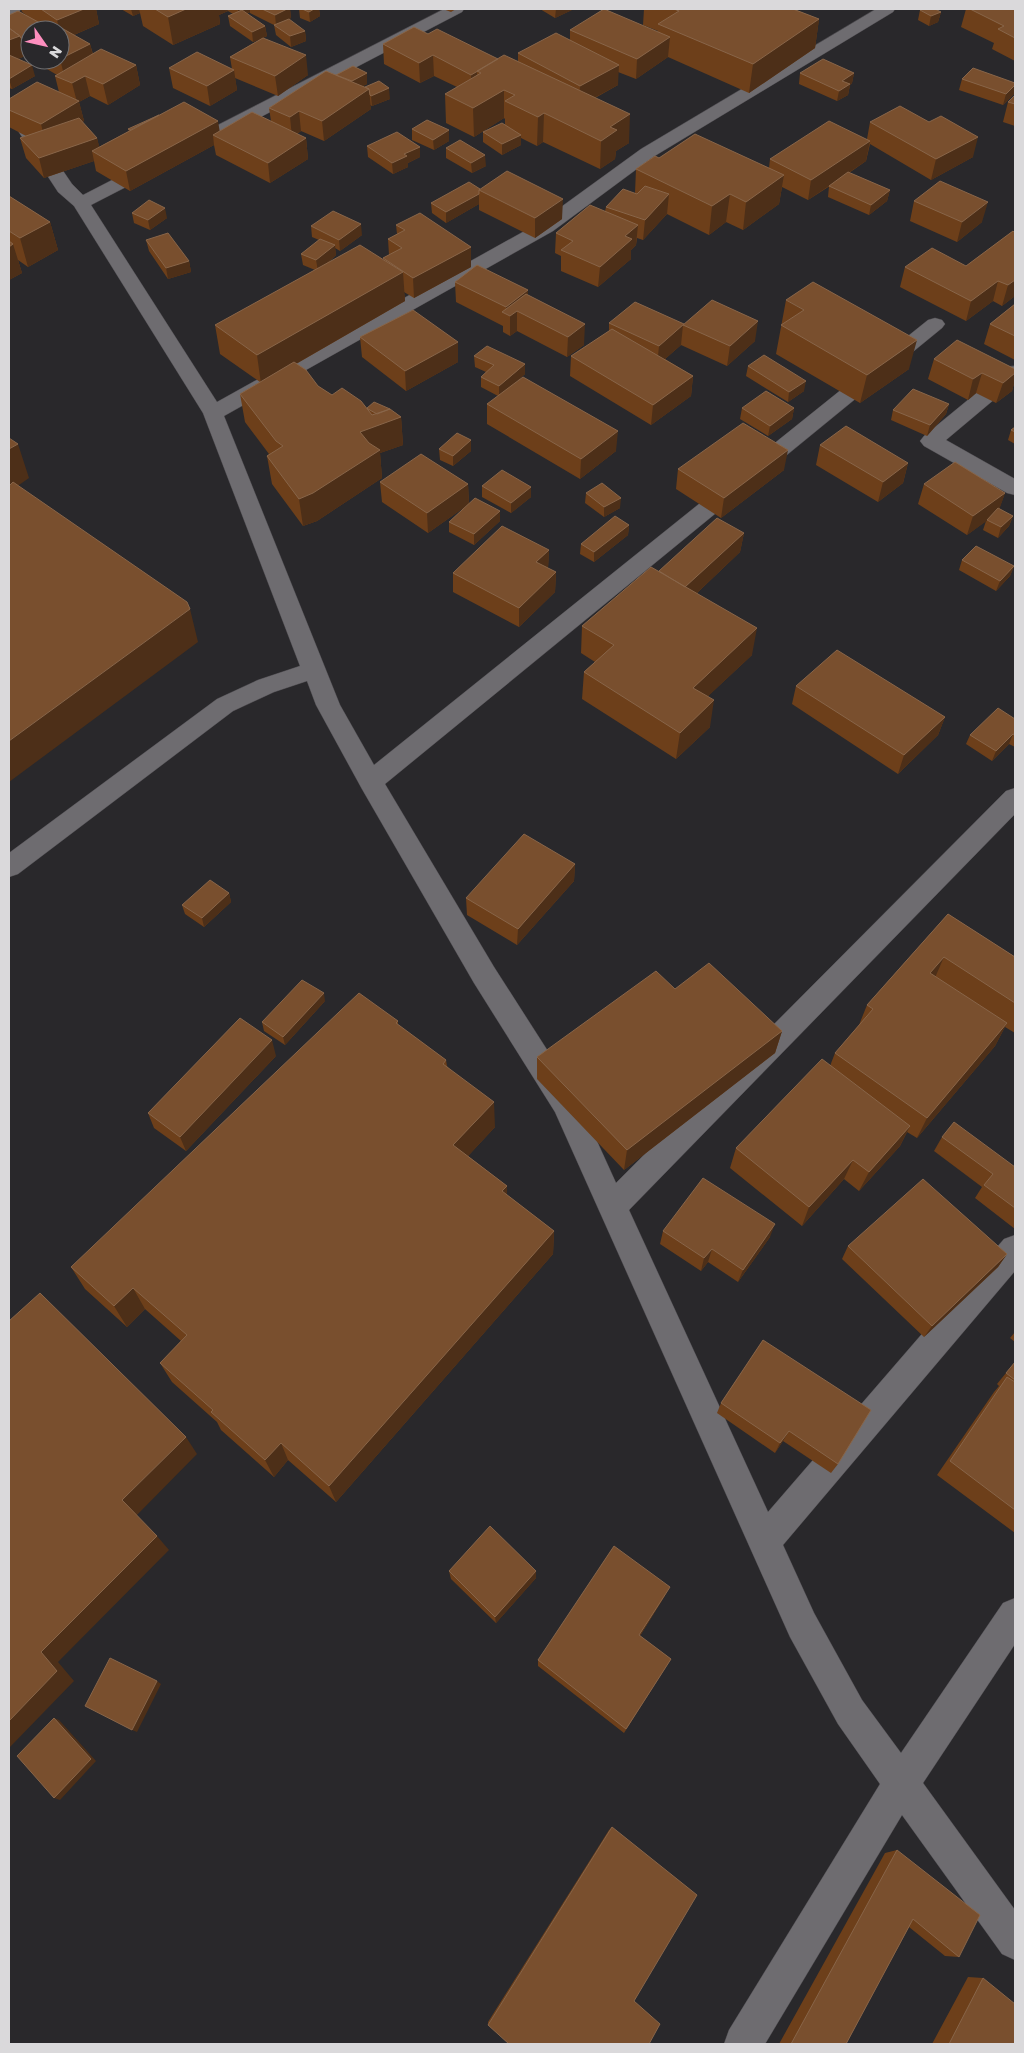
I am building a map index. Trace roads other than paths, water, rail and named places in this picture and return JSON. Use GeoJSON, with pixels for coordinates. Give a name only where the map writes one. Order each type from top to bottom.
{"type":"FeatureCollection","features":[{"type":"Feature","properties":{"kind":"street"},"geometry":{"type":"LineString","coordinates":[[9,11],[13,9]]}},
{"type":"Feature","properties":{"kind":"street"},"geometry":{"type":"LineString","coordinates":[[211,136],[456,9]]}},
{"type":"Feature","properties":{"kind":"street"},"geometry":{"type":"LineString","coordinates":[[213,414],[546,227],[652,150],[888,9]]}},
{"type":"Feature","properties":{"kind":"street"},"geometry":{"type":"LineString","coordinates":[[419,28],[436,37]]}},
{"type":"Feature","properties":{"kind":"street"},"geometry":{"type":"LineString","coordinates":[[9,104],[65,188],[81,203],[213,414],[328,704],[371,782],[484,975],[566,1104],[802,1625],[850,1712],[1015,1941]]}},
{"type":"Feature","properties":{"kind":"street"},"geometry":{"type":"LineString","coordinates":[[635,141],[652,150]]}},
{"type":"Feature","properties":{"kind":"street"},"geometry":{"type":"LineString","coordinates":[[81,203],[168,158]]}},
{"type":"Feature","properties":{"kind":"street"},"geometry":{"type":"LineString","coordinates":[[371,782],[935,324]]}},
{"type":"Feature","properties":{"kind":"street"},"geometry":{"type":"LineString","coordinates":[[1015,372],[931,441],[1015,488]]}},
{"type":"Feature","properties":{"kind":"street"},"geometry":{"type":"LineString","coordinates":[[9,867],[225,705],[266,686],[314,670]]}},
{"type":"Feature","properties":{"kind":"street"},"geometry":{"type":"LineString","coordinates":[[612,1207],[1015,798]]}},
{"type":"Feature","properties":{"kind":"street"},"geometry":{"type":"LineString","coordinates":[[765,1541],[1015,1249]]}},
{"type":"Feature","properties":{"kind":"street"},"geometry":{"type":"LineString","coordinates":[[743,2044],[902,1782],[1015,1615]]}}]}
